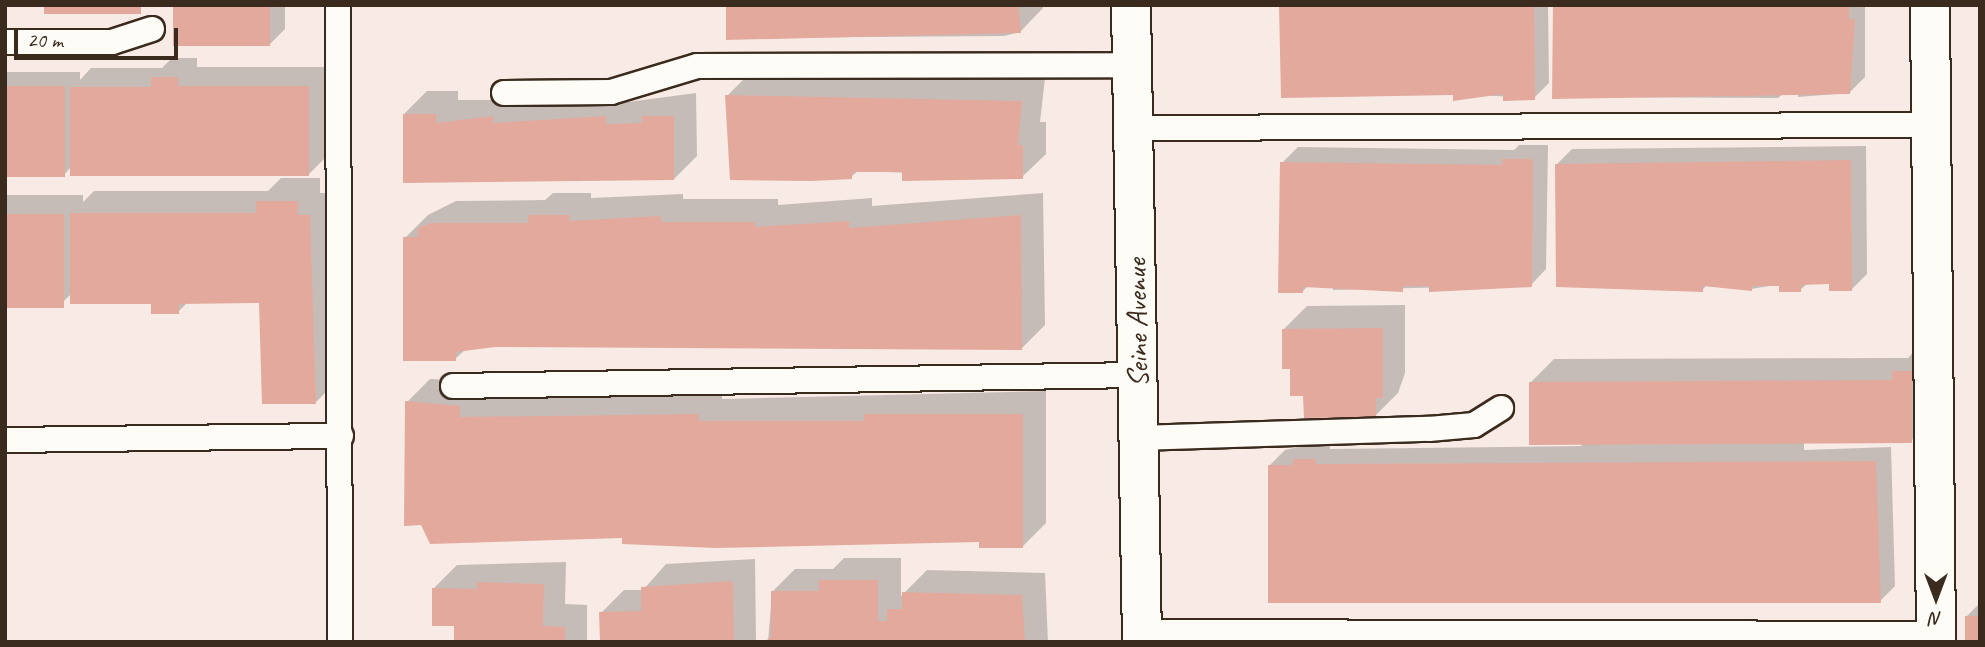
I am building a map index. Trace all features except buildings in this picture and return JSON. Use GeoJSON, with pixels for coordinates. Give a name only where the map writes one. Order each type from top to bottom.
{"type":"FeatureCollection","features":[{"type":"Feature","properties":{"kind":"street","name":"Seine Avenue"},"geometry":{"type":"LineString","coordinates":[[1132,5],[1142,637]]}},
{"type":"Feature","properties":{"kind":"street"},"geometry":{"type":"LineString","coordinates":[[1930,5],[1936,638]]}},
{"type":"Feature","properties":{"kind":"lane"},"geometry":{"type":"LineString","coordinates":[[338,5],[340,642]]}},
{"type":"Feature","properties":{"kind":"lane"},"geometry":{"type":"LineString","coordinates":[[5,42],[112,42],[152,29]]}},
{"type":"Feature","properties":{"kind":"lane"},"geometry":{"type":"LineString","coordinates":[[504,93],[611,92],[697,66],[1132,65]]}},
{"type":"Feature","properties":{"kind":"lane"},"geometry":{"type":"LineString","coordinates":[[1133,128],[1931,125]]}},
{"type":"Feature","properties":{"kind":"lane"},"geometry":{"type":"LineString","coordinates":[[453,386],[1138,375]]}},
{"type":"Feature","properties":{"kind":"lane"},"geometry":{"type":"LineString","coordinates":[[1139,439],[1429,429],[1474,425],[1501,408]]}},
{"type":"Feature","properties":{"kind":"lane"},"geometry":{"type":"LineString","coordinates":[[5,440],[341,436]]}},
{"type":"Feature","properties":{"kind":"lane"},"geometry":{"type":"LineString","coordinates":[[1142,637],[1936,638]]}}]}
